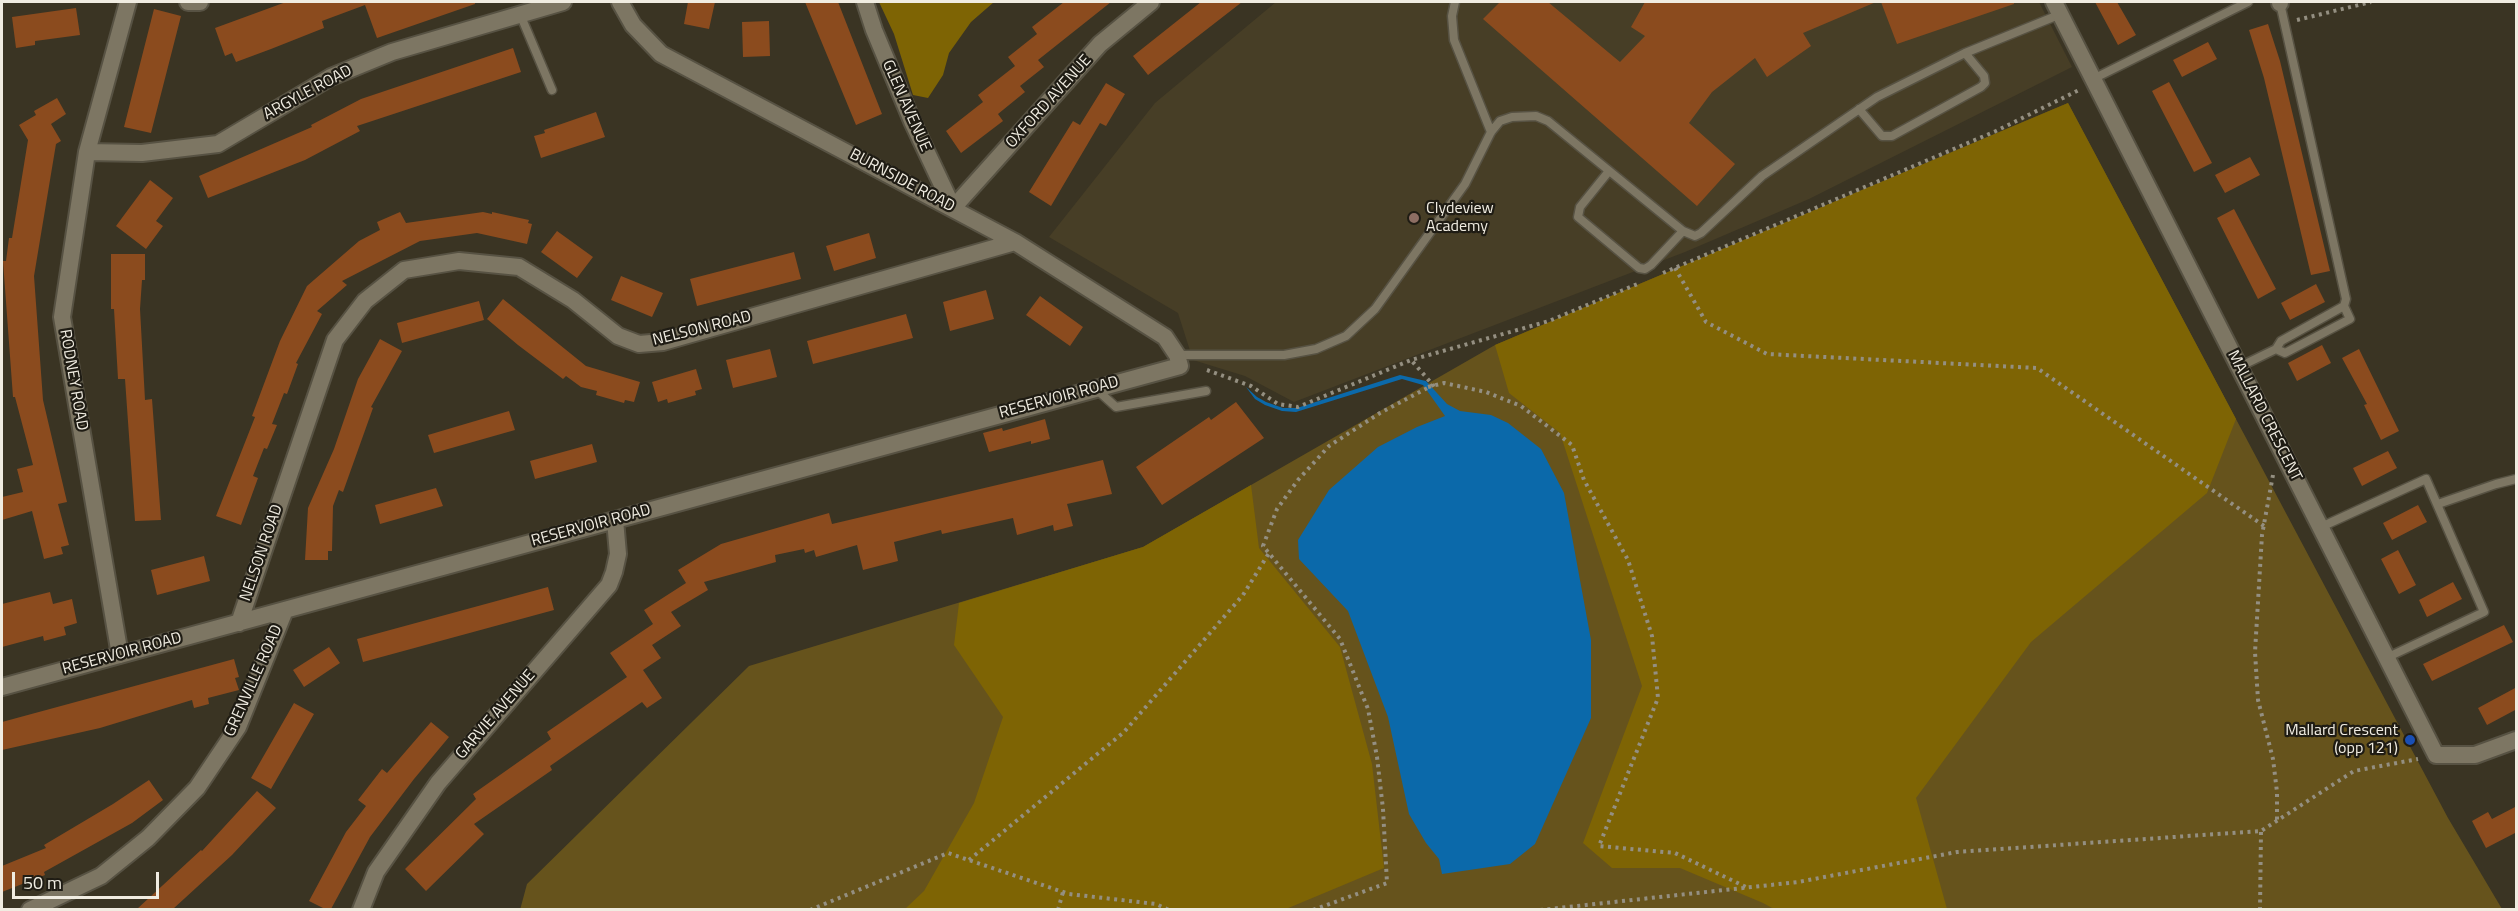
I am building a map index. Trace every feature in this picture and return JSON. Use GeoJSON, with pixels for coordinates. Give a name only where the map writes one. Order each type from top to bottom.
{"type":"FeatureCollection","features":[{"type":"Feature","properties":{"kind":"street","name":"RODNEY ROAD"},"geometry":{"type":"LineString","coordinates":[[120,655],[62,317],[87,152],[128,2]]}},
{"type":"Feature","properties":{"kind":"street"},"geometry":{"type":"LineString","coordinates":[[188,2],[200,2]]}},
{"type":"Feature","properties":{"kind":"street","name":"ARGYLE ROAD"},"geometry":{"type":"LineString","coordinates":[[87,152],[142,153],[218,144],[331,77],[392,52],[563,2]]}},
{"type":"Feature","properties":{"kind":"street","name":"BURNSIDE ROAD"},"geometry":{"type":"LineString","coordinates":[[620,2],[633,25],[661,54],[1015,242],[1165,337],[1178,360]]}},
{"type":"Feature","properties":{"kind":"street","name":"GLEN AVENUE"},"geometry":{"type":"LineString","coordinates":[[865,2],[874,30],[912,121],[953,208]]}},
{"type":"Feature","properties":{"kind":"street","name":"OXFORD AVENUE"},"geometry":{"type":"LineString","coordinates":[[953,208],[1100,44],[1151,2]]}},
{"type":"Feature","properties":{"kind":"street","name":"MALLARD CRESCENT"},"geometry":{"type":"LineString","coordinates":[[2057,8],[2436,755]]}},
{"type":"Feature","properties":{"kind":"street","name":"NELSON ROAD"},"geometry":{"type":"LineString","coordinates":[[239,622],[336,340],[365,301],[404,270],[459,261],[519,267],[573,300],[618,336],[639,344],[663,342],[1015,242]]}},
{"type":"Feature","properties":{"kind":"street","name":"RESERVOIR ROAD"},"geometry":{"type":"LineString","coordinates":[[2,687],[1095,389],[1178,360]]}},
{"type":"Feature","properties":{"kind":"street","name":"GARVIE AVENUE"},"geometry":{"type":"LineString","coordinates":[[361,909],[376,872],[438,783],[609,585],[618,554],[615,520]]}},
{"type":"Feature","properties":{"kind":"street","name":"GRENVILLE ROAD"},"geometry":{"type":"LineString","coordinates":[[30,909],[101,876],[148,838],[197,788],[238,727],[285,610]]}},
{"type":"Feature","properties":{"kind":"street"},"geometry":{"type":"LineString","coordinates":[[2436,755],[2475,755],[2517,740]]}},
{"type":"Feature","properties":{"kind":"lane"},"geometry":{"type":"LineString","coordinates":[[1455,2],[1452,16],[1454,40],[1491,132]]}},
{"type":"Feature","properties":{"kind":"lane"},"geometry":{"type":"LineString","coordinates":[[2093,79],[2248,2]]}},
{"type":"Feature","properties":{"kind":"lane"},"geometry":{"type":"LineString","coordinates":[[2276,350],[2285,353],[2350,319],[2344,306],[2346,299],[2341,271],[2280,2]]}},
{"type":"Feature","properties":{"kind":"lane"},"geometry":{"type":"LineString","coordinates":[[1178,360],[1284,355],[1316,349],[1346,336],[1375,309],[1465,184],[1491,132],[1500,121],[1512,117],[1536,116],[1559,129],[1683,231],[1695,236],[1762,176],[1859,108],[1900,84],[2057,8]]}},
{"type":"Feature","properties":{"kind":"lane"},"geometry":{"type":"LineString","coordinates":[[520,14],[552,90]]}},
{"type":"Feature","properties":{"kind":"lane"},"geometry":{"type":"LineString","coordinates":[[1859,108],[1882,136],[1892,136],[1985,83],[1984,76],[1965,53]]}},
{"type":"Feature","properties":{"kind":"lane"},"geometry":{"type":"LineString","coordinates":[[1609,171],[1580,207],[1578,217],[1639,268],[1645,269],[1651,265],[1683,231]]}},
{"type":"Feature","properties":{"kind":"lane"},"geometry":{"type":"LineString","coordinates":[[2239,367],[2276,350],[2281,341],[2344,306]]}},
{"type":"Feature","properties":{"kind":"lane"},"geometry":{"type":"LineString","coordinates":[[1095,389],[1116,407],[1206,391]]}},
{"type":"Feature","properties":{"kind":"lane"},"geometry":{"type":"LineString","coordinates":[[2320,527],[2426,478],[2484,612],[2386,658]]}},
{"type":"Feature","properties":{"kind":"lane"},"geometry":{"type":"LineString","coordinates":[[2438,504],[2496,483],[2517,479]]}},
{"type":"Feature","properties":{"kind":"path"},"geometry":{"type":"LineString","coordinates":[[2285,23],[2371,2]]}},
{"type":"Feature","properties":{"kind":"path"},"geometry":{"type":"LineString","coordinates":[[1675,268],[1706,322],[1767,354],[2037,368],[2264,526]]}},
{"type":"Feature","properties":{"kind":"path"},"geometry":{"type":"LineString","coordinates":[[1411,360],[1428,387]]}},
{"type":"Feature","properties":{"kind":"path"},"geometry":{"type":"LineString","coordinates":[[1313,909],[1387,882],[1383,809],[1377,757],[1368,709],[1340,639],[1263,546],[1277,509],[1298,480],[1329,446],[1380,413],[1428,387],[1444,383],[1486,392],[1521,406],[1572,445],[1584,480],[1628,560],[1652,636],[1658,699],[1599,846],[1675,854],[1746,887]]}},
{"type":"Feature","properties":{"kind":"path"},"geometry":{"type":"LineString","coordinates":[[2277,821],[2277,792],[2273,759],[2258,700],[2255,652],[2264,526],[2278,444]]}},
{"type":"Feature","properties":{"kind":"path"},"geometry":{"type":"LineString","coordinates":[[969,860],[1124,732],[1244,595],[1269,553]]}},
{"type":"Feature","properties":{"kind":"path"},"geometry":{"type":"LineString","coordinates":[[1540,909],[1798,882],[1957,852],[2261,831],[2354,771],[2436,755]]}},
{"type":"Feature","properties":{"kind":"path"},"geometry":{"type":"LineString","coordinates":[[2260,909],[2261,831]]}},
{"type":"Feature","properties":{"kind":"path"},"geometry":{"type":"LineString","coordinates":[[810,909],[948,853],[1064,892],[1156,904],[1169,909]]}},
{"type":"Feature","properties":{"kind":"path"},"geometry":{"type":"LineString","coordinates":[[1058,909],[1064,892]]}},
{"type":"Feature","properties":{"kind":"shaded area"},"geometry":{"type":"Polygon","coordinates":[[[879,2],[994,2],[971,22],[949,53],[943,75],[928,98],[913,95],[894,34],[879,2]]]}},
{"type":"Feature","properties":{"kind":"shaded area","name":"Clydeview Academy"},"geometry":{"type":"Polygon","coordinates":[[[1276,2],[2039,2],[2072,67],[1809,199],[1685,252],[1294,402],[1245,376],[1193,360],[1178,313],[1049,237],[1155,103],[1276,2]]]}},
{"type":"Feature","properties":{"kind":"shaded area"},"geometry":{"type":"Polygon","coordinates":[[[2068,103],[2448,818],[2502,909],[520,910],[527,884],[749,666],[1143,547],[1495,345],[2068,103]]]}},
{"type":"Feature","properties":{"kind":"shaded area"},"geometry":{"type":"Polygon","coordinates":[[[2068,103],[2236,419],[2207,493],[2031,642],[1916,798],[1947,909],[1774,909],[1680,868],[1612,868],[1583,843],[1642,686],[1560,433],[1509,393],[1495,345],[2068,103]]]}},
{"type":"Feature","properties":{"kind":"shaded area"},"geometry":{"type":"Polygon","coordinates":[[[1251,485],[1259,548],[1340,647],[1372,764],[1384,868],[1286,909],[905,909],[924,891],[974,803],[1003,717],[954,645],[959,603],[1143,547],[1251,485]]]}},
{"type":"Feature","properties":{"kind":"water"},"geometry":{"type":"Polygon","coordinates":[[[1400,375],[1426,381],[1447,404],[1460,411],[1491,415],[1508,423],[1541,449],[1564,493],[1591,640],[1591,718],[1535,844],[1510,864],[1442,874],[1439,859],[1426,843],[1409,814],[1388,717],[1348,611],[1299,559],[1298,540],[1329,490],[1378,447],[1445,416],[1423,385],[1402,379],[1296,412],[1282,411],[1265,405],[1255,399],[1246,387],[1266,402],[1283,408],[1297,408],[1400,375]]]}},
{"type":"Feature","properties":{"kind":"building"},"geometry":{"type":"Polygon","coordinates":[[[286,2],[475,2],[475,4],[377,38],[365,5],[322,21],[324,28],[236,62],[232,53],[225,56],[215,28],[286,2]]]}},
{"type":"Feature","properties":{"kind":"building"},"geometry":{"type":"Polygon","coordinates":[[[688,2],[715,2],[709,29],[684,24],[688,2]]]}},
{"type":"Feature","properties":{"kind":"building"},"geometry":{"type":"Polygon","coordinates":[[[805,2],[838,2],[882,114],[856,125],[805,2]]]}},
{"type":"Feature","properties":{"kind":"building"},"geometry":{"type":"Polygon","coordinates":[[[1064,2],[1111,2],[1038,60],[1044,67],[1020,86],[1025,92],[998,114],[1003,121],[961,153],[946,131],[983,102],[978,95],[1015,66],[1008,57],[1037,34],[1032,27],[1064,2]]]}},
{"type":"Feature","properties":{"kind":"building"},"geometry":{"type":"Polygon","coordinates":[[[1201,2],[1242,2],[1148,75],[1133,56],[1201,2]]]}},
{"type":"Feature","properties":{"kind":"building"},"geometry":{"type":"Polygon","coordinates":[[[1500,2],[1548,2],[1620,62],[1645,36],[1631,27],[1645,2],[1876,2],[1803,33],[1811,46],[1767,77],[1755,58],[1712,92],[1689,123],[1735,164],[1697,206],[1483,19],[1500,2]]]}},
{"type":"Feature","properties":{"kind":"building"},"geometry":{"type":"Polygon","coordinates":[[[1881,2],[2014,2],[2014,4],[1897,44],[1881,2]]]}},
{"type":"Feature","properties":{"kind":"building"},"geometry":{"type":"Polygon","coordinates":[[[2095,2],[2117,2],[2136,35],[2118,45],[2095,2]]]}},
{"type":"Feature","properties":{"kind":"building"},"geometry":{"type":"Polygon","coordinates":[[[76,8],[80,35],[35,41],[35,45],[16,48],[12,17],[76,8]]]}},
{"type":"Feature","properties":{"kind":"building"},"geometry":{"type":"Polygon","coordinates":[[[154,9],[181,16],[151,133],[124,127],[154,9]]]}},
{"type":"Feature","properties":{"kind":"building"},"geometry":{"type":"Polygon","coordinates":[[[769,21],[770,56],[743,57],[742,22],[769,21]]]}},
{"type":"Feature","properties":{"kind":"building"},"geometry":{"type":"Polygon","coordinates":[[[2268,24],[2280,61],[2330,271],[2311,275],[2264,78],[2249,30],[2268,24]]]}},
{"type":"Feature","properties":{"kind":"building"},"geometry":{"type":"Polygon","coordinates":[[[2208,42],[2217,59],[2182,77],[2173,60],[2208,42]]]}},
{"type":"Feature","properties":{"kind":"building"},"geometry":{"type":"Polygon","coordinates":[[[513,48],[521,72],[357,126],[360,131],[305,160],[208,198],[199,176],[312,127],[311,125],[361,99],[513,48]]]}},
{"type":"Feature","properties":{"kind":"building"},"geometry":{"type":"Polygon","coordinates":[[[2169,82],[2212,163],[2194,172],[2152,91],[2169,82]]]}},
{"type":"Feature","properties":{"kind":"building"},"geometry":{"type":"Polygon","coordinates":[[[1106,83],[1125,94],[1106,126],[1100,123],[1051,206],[1029,192],[1073,121],[1080,125],[1106,83]]]}},
{"type":"Feature","properties":{"kind":"building"},"geometry":{"type":"Polygon","coordinates":[[[57,98],[66,114],[51,124],[61,141],[56,144],[34,276],[43,400],[67,502],[58,504],[69,545],[61,547],[63,554],[44,559],[32,511],[2,520],[2,497],[23,492],[17,469],[33,465],[15,397],[13,397],[3,261],[6,261],[9,238],[12,238],[28,140],[19,125],[36,115],[34,111],[57,98]]]}},
{"type":"Feature","properties":{"kind":"building"},"geometry":{"type":"Polygon","coordinates":[[[596,112],[605,137],[541,158],[534,136],[545,133],[544,130],[596,112]]]}},
{"type":"Feature","properties":{"kind":"building"},"geometry":{"type":"Polygon","coordinates":[[[2250,157],[2260,175],[2225,193],[2215,175],[2250,157]]]}},
{"type":"Feature","properties":{"kind":"building"},"geometry":{"type":"Polygon","coordinates":[[[150,180],[173,198],[156,221],[163,226],[146,249],[116,226],[150,180]]]}},
{"type":"Feature","properties":{"kind":"building"},"geometry":{"type":"Polygon","coordinates":[[[2234,209],[2276,289],[2258,299],[2217,218],[2234,209]]]}},
{"type":"Feature","properties":{"kind":"building"},"geometry":{"type":"Polygon","coordinates":[[[400,212],[406,223],[483,212],[492,214],[492,212],[529,220],[528,223],[532,224],[527,244],[477,233],[420,241],[342,281],[347,285],[317,311],[322,314],[296,363],[298,364],[287,394],[284,393],[272,424],[277,425],[267,449],[264,448],[253,476],[258,478],[241,525],[216,516],[255,417],[252,416],[280,341],[307,286],[359,241],[380,230],[377,222],[400,212]]]}},
{"type":"Feature","properties":{"kind":"building"},"geometry":{"type":"Polygon","coordinates":[[[557,231],[593,257],[577,278],[541,252],[557,231]]]}},
{"type":"Feature","properties":{"kind":"building"},"geometry":{"type":"Polygon","coordinates":[[[869,233],[876,258],[834,271],[826,246],[869,233]]]}},
{"type":"Feature","properties":{"kind":"building"},"geometry":{"type":"Polygon","coordinates":[[[794,252],[801,279],[697,306],[690,279],[794,252]]]}},
{"type":"Feature","properties":{"kind":"building"},"geometry":{"type":"Polygon","coordinates":[[[111,254],[145,254],[145,280],[142,280],[140,309],[145,400],[152,399],[161,520],[135,521],[125,379],[118,379],[114,309],[111,309],[111,254]]]}},
{"type":"Feature","properties":{"kind":"building"},"geometry":{"type":"Polygon","coordinates":[[[621,276],[663,293],[652,317],[611,300],[621,276]]]}},
{"type":"Feature","properties":{"kind":"building"},"geometry":{"type":"Polygon","coordinates":[[[2316,284],[2325,302],[2290,320],[2281,303],[2316,284]]]}},
{"type":"Feature","properties":{"kind":"building"},"geometry":{"type":"Polygon","coordinates":[[[986,290],[994,319],[950,331],[943,302],[986,290]]]}},
{"type":"Feature","properties":{"kind":"building"},"geometry":{"type":"Polygon","coordinates":[[[1040,296],[1083,327],[1070,346],[1026,315],[1040,296]]]}},
{"type":"Feature","properties":{"kind":"building"},"geometry":{"type":"Polygon","coordinates":[[[503,299],[586,366],[640,382],[634,402],[625,400],[624,403],[596,395],[597,391],[581,387],[566,376],[563,379],[518,345],[487,319],[503,299]]]}},
{"type":"Feature","properties":{"kind":"building"},"geometry":{"type":"Polygon","coordinates":[[[479,301],[484,320],[402,343],[397,323],[479,301]]]}},
{"type":"Feature","properties":{"kind":"building"},"geometry":{"type":"Polygon","coordinates":[[[906,314],[913,338],[813,364],[807,341],[906,314]]]}},
{"type":"Feature","properties":{"kind":"building"},"geometry":{"type":"Polygon","coordinates":[[[380,339],[402,351],[371,407],[373,408],[343,492],[339,490],[333,506],[332,551],[328,551],[328,560],[305,560],[308,508],[334,449],[358,379],[380,339]]]}},
{"type":"Feature","properties":{"kind":"building"},"geometry":{"type":"Polygon","coordinates":[[[2322,345],[2331,363],[2297,381],[2288,363],[2322,345]]]}},
{"type":"Feature","properties":{"kind":"building"},"geometry":{"type":"Polygon","coordinates":[[[770,349],[777,377],[733,388],[726,360],[770,349]]]}},
{"type":"Feature","properties":{"kind":"building"},"geometry":{"type":"Polygon","coordinates":[[[2359,349],[2399,431],[2381,440],[2364,405],[2367,404],[2342,358],[2359,349]]]}},
{"type":"Feature","properties":{"kind":"building"},"geometry":{"type":"Polygon","coordinates":[[[696,369],[702,389],[695,391],[696,395],[668,403],[667,399],[658,402],[652,382],[696,369]]]}},
{"type":"Feature","properties":{"kind":"building"},"geometry":{"type":"Polygon","coordinates":[[[1236,402],[1264,438],[1162,505],[1136,467],[1209,417],[1211,420],[1236,402]]]}},
{"type":"Feature","properties":{"kind":"building"},"geometry":{"type":"Polygon","coordinates":[[[509,411],[515,430],[434,453],[428,435],[509,411]]]}},
{"type":"Feature","properties":{"kind":"building"},"geometry":{"type":"Polygon","coordinates":[[[1045,419],[1050,439],[1031,444],[1031,441],[989,452],[983,433],[1002,428],[1003,431],[1045,419]]]}},
{"type":"Feature","properties":{"kind":"building"},"geometry":{"type":"Polygon","coordinates":[[[592,444],[597,462],[535,479],[530,461],[592,444]]]}},
{"type":"Feature","properties":{"kind":"building"},"geometry":{"type":"Polygon","coordinates":[[[2388,451],[2397,468],[2362,486],[2353,468],[2388,451]]]}},
{"type":"Feature","properties":{"kind":"building"},"geometry":{"type":"Polygon","coordinates":[[[1103,460],[1112,494],[1067,504],[1073,526],[1054,531],[1053,525],[1017,535],[1013,518],[942,534],[941,530],[894,542],[898,561],[863,570],[857,545],[816,557],[814,550],[805,553],[804,549],[775,555],[776,562],[704,582],[708,590],[671,612],[681,626],[652,645],[661,658],[643,670],[662,698],[647,708],[642,702],[550,766],[552,770],[474,824],[484,834],[426,891],[405,869],[476,799],[473,794],[551,739],[547,732],[627,677],[610,653],[653,624],[644,610],[686,583],[678,570],[721,544],[829,513],[832,524],[1103,460]]]}},
{"type":"Feature","properties":{"kind":"building"},"geometry":{"type":"Polygon","coordinates":[[[436,488],[443,506],[380,524],[375,505],[436,488]]]}},
{"type":"Feature","properties":{"kind":"building"},"geometry":{"type":"Polygon","coordinates":[[[2418,505],[2427,522],[2392,540],[2383,523],[2418,505]]]}},
{"type":"Feature","properties":{"kind":"building"},"geometry":{"type":"Polygon","coordinates":[[[2398,550],[2416,585],[2399,594],[2381,559],[2398,550]]]}},
{"type":"Feature","properties":{"kind":"building"},"geometry":{"type":"Polygon","coordinates":[[[204,556],[210,581],[157,595],[151,570],[204,556]]]}},
{"type":"Feature","properties":{"kind":"building"},"geometry":{"type":"Polygon","coordinates":[[[2453,582],[2462,599],[2427,617],[2419,600],[2453,582]]]}},
{"type":"Feature","properties":{"kind":"building"},"geometry":{"type":"Polygon","coordinates":[[[548,587],[554,610],[363,662],[357,639],[548,587]]]}},
{"type":"Feature","properties":{"kind":"building"},"geometry":{"type":"Polygon","coordinates":[[[50,592],[53,604],[72,599],[77,623],[64,627],[66,635],[44,641],[43,636],[2,647],[2,604],[50,592]]]}},
{"type":"Feature","properties":{"kind":"building"},"geometry":{"type":"Polygon","coordinates":[[[2504,625],[2513,642],[2432,681],[2423,664],[2504,625]]]}},
{"type":"Feature","properties":{"kind":"building"},"geometry":{"type":"Polygon","coordinates":[[[329,647],[340,663],[304,687],[293,670],[329,647]]]}},
{"type":"Feature","properties":{"kind":"building"},"geometry":{"type":"Polygon","coordinates":[[[234,659],[239,677],[235,678],[239,690],[208,698],[209,704],[194,708],[192,700],[100,728],[2,750],[2,722],[234,659]]]}},
{"type":"Feature","properties":{"kind":"building"},"geometry":{"type":"Polygon","coordinates":[[[2517,687],[2517,709],[2487,725],[2478,708],[2517,687]]]}},
{"type":"Feature","properties":{"kind":"building"},"geometry":{"type":"Polygon","coordinates":[[[294,703],[314,714],[271,789],[251,778],[294,703]]]}},
{"type":"Feature","properties":{"kind":"building"},"geometry":{"type":"Polygon","coordinates":[[[431,722],[449,737],[370,837],[331,909],[325,909],[309,901],[346,832],[366,806],[358,800],[382,769],[387,773],[431,722]]]}},
{"type":"Feature","properties":{"kind":"building"},"geometry":{"type":"Polygon","coordinates":[[[149,780],[163,800],[132,823],[44,872],[45,875],[2,892],[2,866],[46,848],[44,845],[149,780]]]}},
{"type":"Feature","properties":{"kind":"building"},"geometry":{"type":"Polygon","coordinates":[[[257,791],[276,808],[232,855],[173,909],[137,909],[202,851],[257,791]]]}},
{"type":"Feature","properties":{"kind":"building"},"geometry":{"type":"Polygon","coordinates":[[[2517,806],[2517,832],[2486,848],[2472,821],[2488,812],[2492,819],[2517,806]]]}},
{"type":"Feature","properties":{"kind":"place","name":"Clydeview Academy"},"geometry":{"type":"Point","coordinates":[1414,218]}},
{"type":"Feature","properties":{"kind":"place","name":"Mallard Crescent (opp 121)"},"geometry":{"type":"Point","coordinates":[2410,740]}}]}
